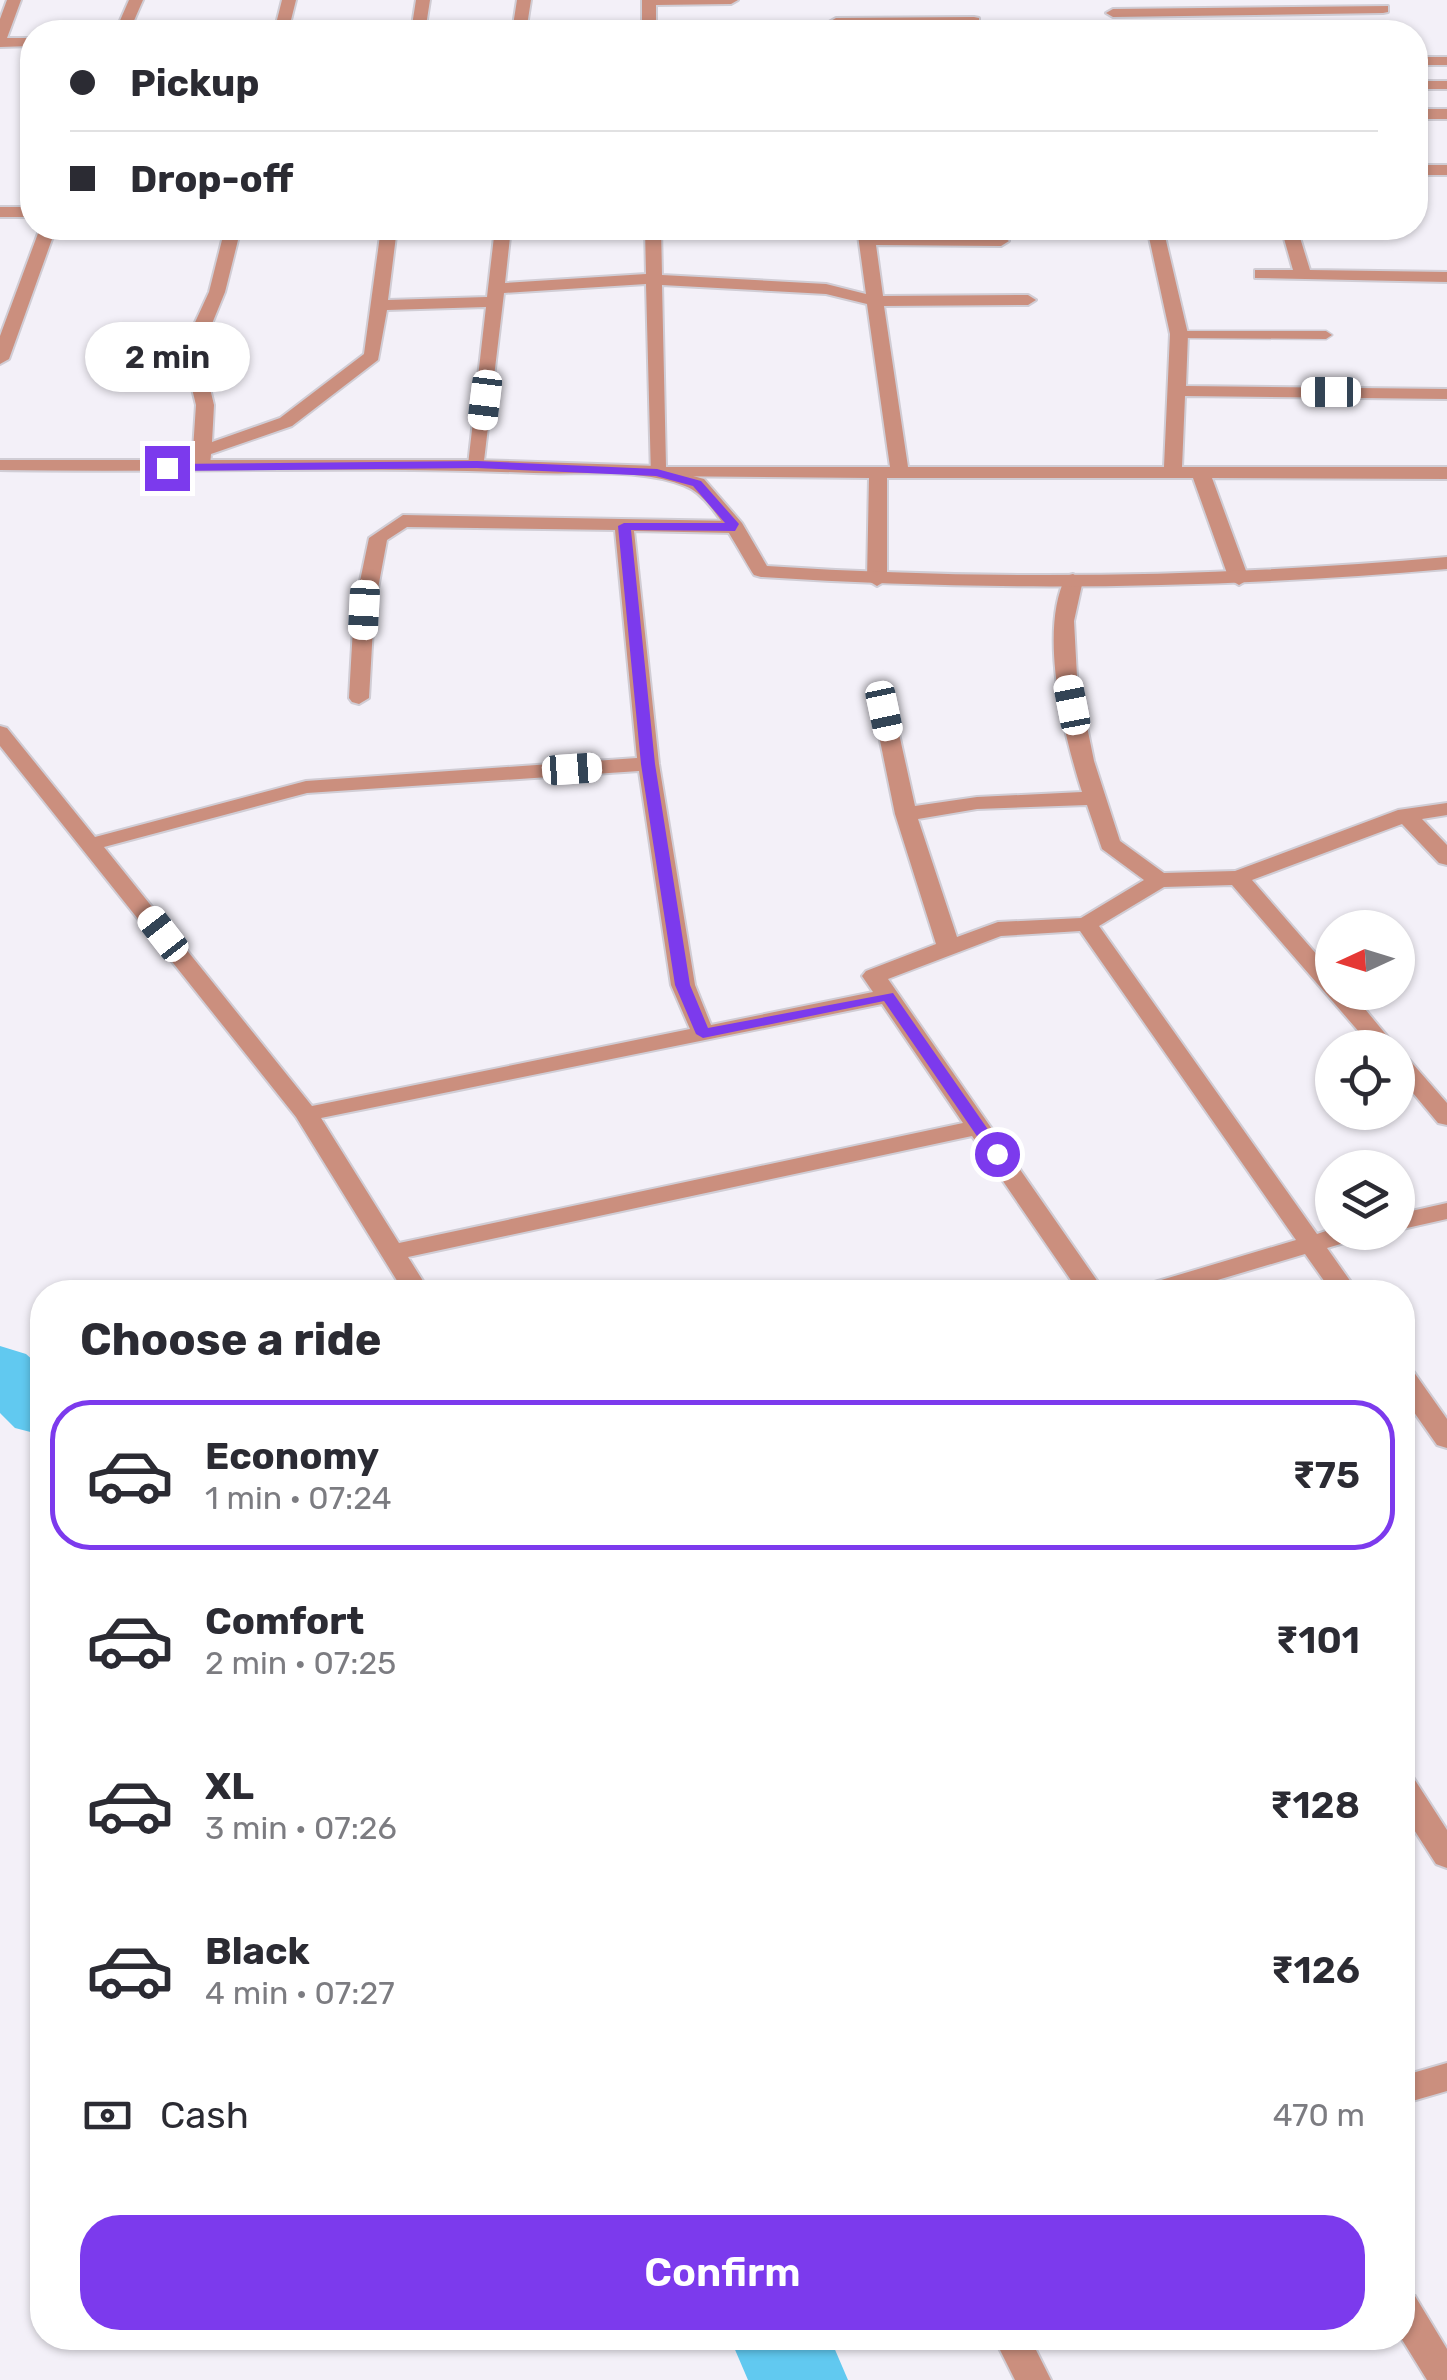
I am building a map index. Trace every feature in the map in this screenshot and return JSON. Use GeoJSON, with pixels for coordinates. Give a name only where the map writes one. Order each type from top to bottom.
{"type":"FeatureCollection","features":[{"type":"Feature","properties":{"kind":"street"},"geometry":{"type":"LineString","coordinates":[[0,41],[14,0]]}},
{"type":"Feature","properties":{"kind":"street"},"geometry":{"type":"LineString","coordinates":[[649,1],[731,0]]}},
{"type":"Feature","properties":{"kind":"street"},"geometry":{"type":"LineString","coordinates":[[1110,6],[1315,5],[1384,10]]}},
{"type":"Feature","properties":{"kind":"street"},"geometry":{"type":"LineString","coordinates":[[0,358],[44,240]]}},
{"type":"Feature","properties":{"kind":"street"},"geometry":{"type":"LineString","coordinates":[[203,459],[205,405],[196,368],[200,330],[218,292],[230,240]]}},
{"type":"Feature","properties":{"kind":"street"},"geometry":{"type":"LineString","coordinates":[[203,459],[286,422],[372,356],[388,240]]}},
{"type":"Feature","properties":{"kind":"street"},"geometry":{"type":"LineString","coordinates":[[477,465],[502,240]]}},
{"type":"Feature","properties":{"kind":"street"},"geometry":{"type":"LineString","coordinates":[[652,240],[657,472]]}},
{"type":"Feature","properties":{"kind":"street"},"geometry":{"type":"LineString","coordinates":[[867,240],[900,474]]}},
{"type":"Feature","properties":{"kind":"street"},"geometry":{"type":"LineString","coordinates":[[982,240],[1001,241]]}},
{"type":"Feature","properties":{"kind":"street"},"geometry":{"type":"LineString","coordinates":[[1158,240],[1179,334],[1173,474]]}},
{"type":"Feature","properties":{"kind":"street"},"geometry":{"type":"LineString","coordinates":[[1293,240],[1303,275]]}},
{"type":"Feature","properties":{"kind":"street"},"geometry":{"type":"LineString","coordinates":[[1260,274],[1447,277]]}},
{"type":"Feature","properties":{"kind":"street"},"geometry":{"type":"LineString","coordinates":[[378,305],[653,275],[826,289],[876,301],[1028,300]]}},
{"type":"Feature","properties":{"kind":"street"},"geometry":{"type":"LineString","coordinates":[[1177,391],[1447,394]]}},
{"type":"Feature","properties":{"kind":"street"},"geometry":{"type":"LineString","coordinates":[[0,465],[203,459],[657,472],[1447,474]]}},
{"type":"Feature","properties":{"kind":"street"},"geometry":{"type":"LineString","coordinates":[[657,472],[697,484],[735,527],[761,571],[877,580],[1073,580],[1239,578],[1447,563]]}},
{"type":"Feature","properties":{"kind":"street"},"geometry":{"type":"LineString","coordinates":[[877,580],[878,474]]}},
{"type":"Feature","properties":{"kind":"street"},"geometry":{"type":"LineString","coordinates":[[1201,474],[1239,578]]}},
{"type":"Feature","properties":{"kind":"street"},"geometry":{"type":"LineString","coordinates":[[359,698],[364,610],[378,538],[402,521],[735,527]]}},
{"type":"Feature","properties":{"kind":"street"},"geometry":{"type":"LineString","coordinates":[[624,526],[648,764],[683,985],[703,1034]]}},
{"type":"Feature","properties":{"kind":"street"},"geometry":{"type":"LineString","coordinates":[[1073,580],[1064,622],[1066,677],[1083,761],[1110,844],[1160,880]]}},
{"type":"Feature","properties":{"kind":"street"},"geometry":{"type":"LineString","coordinates":[[884,711],[906,814],[949,948]]}},
{"type":"Feature","properties":{"kind":"street"},"geometry":{"type":"LineString","coordinates":[[0,732],[306,1114],[410,1280]]}},
{"type":"Feature","properties":{"kind":"street"},"geometry":{"type":"LineString","coordinates":[[92,844],[306,786],[648,764]]}},
{"type":"Feature","properties":{"kind":"street"},"geometry":{"type":"LineString","coordinates":[[906,814],[977,804],[1095,798]]}},
{"type":"Feature","properties":{"kind":"street"},"geometry":{"type":"LineString","coordinates":[[1084,1280],[874,976],[998,929],[1086,924],[1160,880],[1238,878],[1406,815],[1447,809]]}},
{"type":"Feature","properties":{"kind":"street"},"geometry":{"type":"LineString","coordinates":[[1406,815],[1447,858]]}},
{"type":"Feature","properties":{"kind":"street"},"geometry":{"type":"LineString","coordinates":[[1238,878],[1315,966]]}},
{"type":"Feature","properties":{"kind":"street"},"geometry":{"type":"LineString","coordinates":[[1086,924],[1337,1280]]}},
{"type":"Feature","properties":{"kind":"street"},"geometry":{"type":"LineString","coordinates":[[306,1114],[888,996]]}},
{"type":"Feature","properties":{"kind":"street"},"geometry":{"type":"LineString","coordinates":[[1353,1010],[1371,1030]]}},
{"type":"Feature","properties":{"kind":"street"},"geometry":{"type":"LineString","coordinates":[[1415,1081],[1447,1118]]}},
{"type":"Feature","properties":{"kind":"street"},"geometry":{"type":"LineString","coordinates":[[394,1252],[978,1127]]}},
{"type":"Feature","properties":{"kind":"street"},"geometry":{"type":"LineString","coordinates":[[1415,1218],[1447,1211]]}},
{"type":"Feature","properties":{"kind":"street"},"geometry":{"type":"LineString","coordinates":[[1188,1280],[1315,1241]]}},
{"type":"Feature","properties":{"kind":"street"},"geometry":{"type":"LineString","coordinates":[[1415,1392],[1447,1438]]}},
{"type":"Feature","properties":{"kind":"street"},"geometry":{"type":"LineString","coordinates":[[1415,1820],[1447,1856]]}},
{"type":"Feature","properties":{"kind":"street"},"geometry":{"type":"LineString","coordinates":[[1415,2086],[1447,2077]]}},
{"type":"Feature","properties":{"kind":"street"},"geometry":{"type":"LineString","coordinates":[[1415,2329],[1446,2380]]}},
{"type":"Feature","properties":{"kind":"street"},"geometry":{"type":"LineString","coordinates":[[1018,2350],[1033,2380]]}},
{"type":"Feature","properties":{"kind":"lane"},"geometry":{"type":"LineString","coordinates":[[1179,334],[1326,335]]}},
{"type":"Feature","properties":{"kind":"waterway"},"geometry":{"type":"LineString","coordinates":[[0,1371],[30,1399]]}},
{"type":"Feature","properties":{"kind":"waterway"},"geometry":{"type":"LineString","coordinates":[[785,2350],[798,2380]]}},
{"type":"Feature","properties":{"kind":"route"},"geometry":{"type":"LineString","coordinates":[[167,468],[477,465],[657,472],[697,484],[735,527],[624,526],[648,764],[683,985],[703,1034],[888,996],[997,1154]]}}]}
